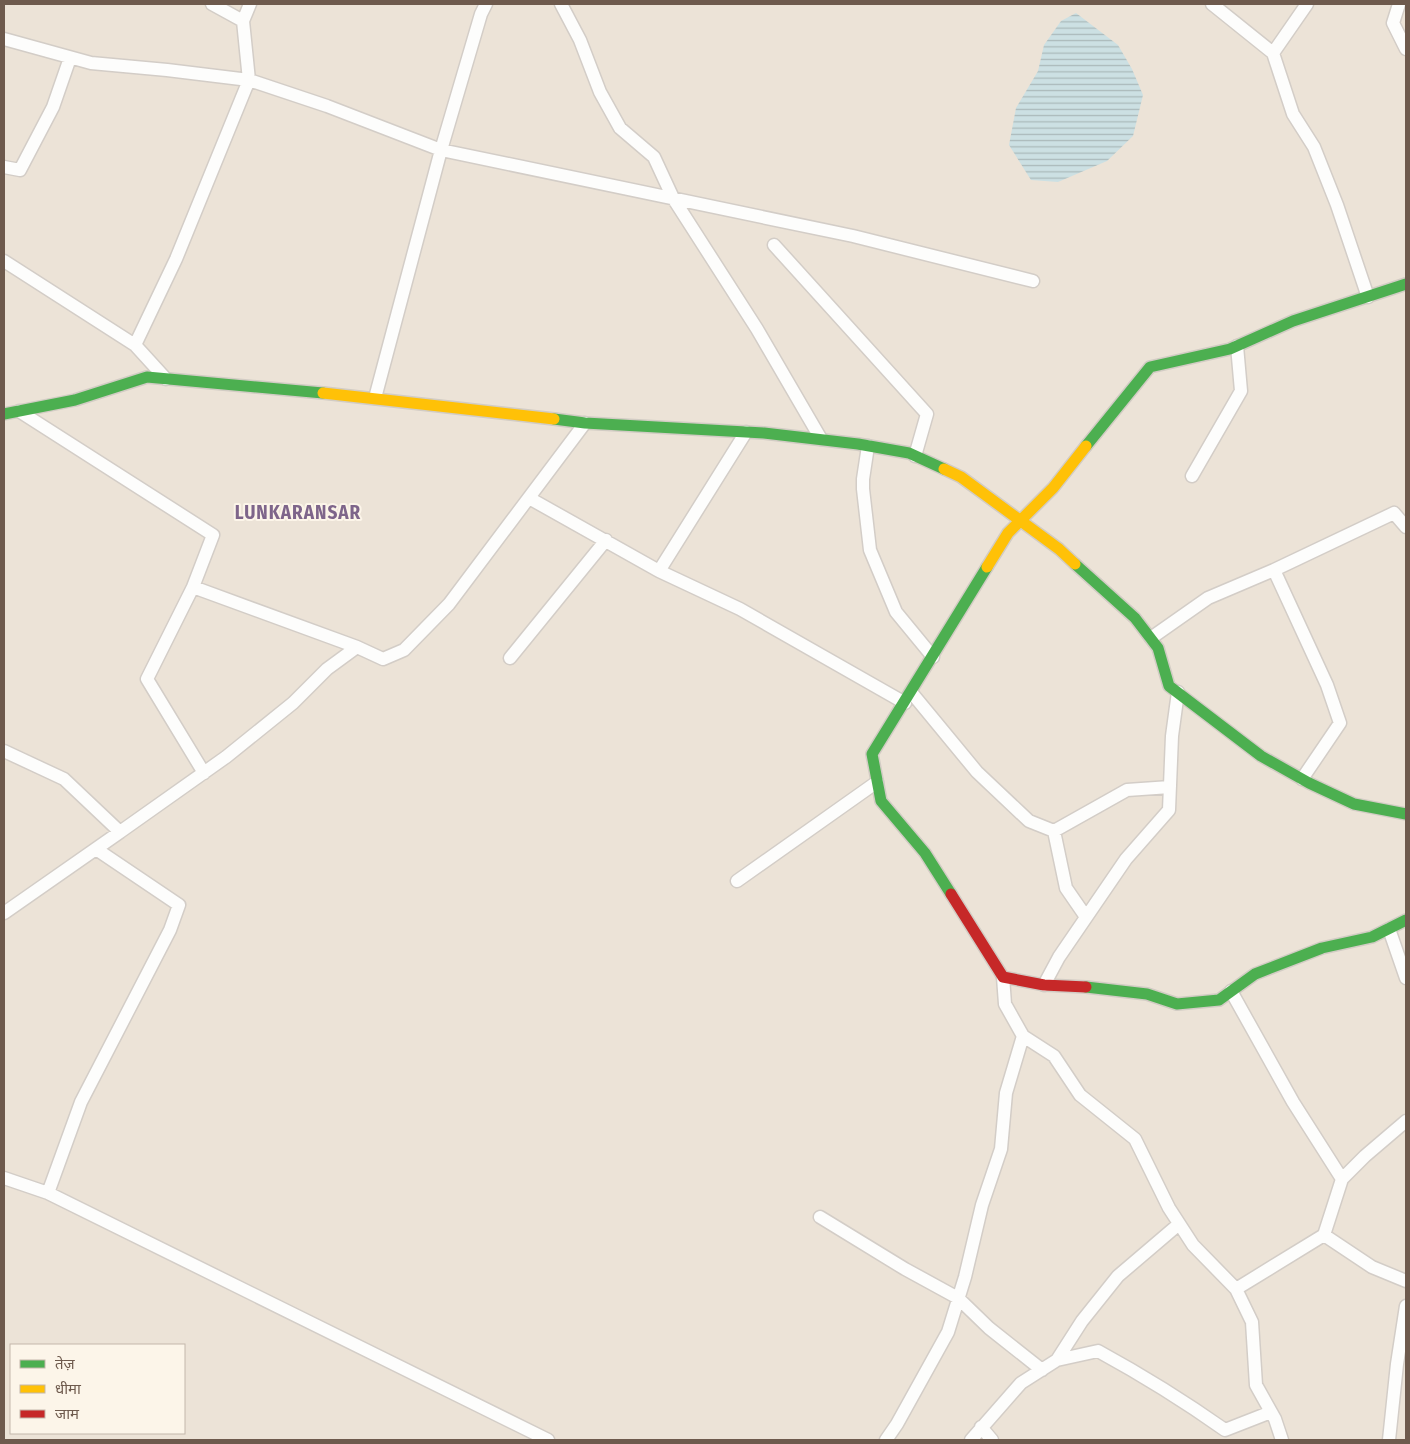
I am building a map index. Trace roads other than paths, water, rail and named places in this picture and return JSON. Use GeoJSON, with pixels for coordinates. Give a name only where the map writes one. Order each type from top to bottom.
{"type":"FeatureCollection","features":[{"type":"Feature","properties":{"kind":"street"},"geometry":{"type":"LineString","coordinates":[[212,4],[243,21]]}},
{"type":"Feature","properties":{"kind":"street"},"geometry":{"type":"LineString","coordinates":[[135,344],[176,259],[249,80],[243,21],[250,4]]}},
{"type":"Feature","properties":{"kind":"street"},"geometry":{"type":"LineString","coordinates":[[374,398],[441,150],[481,14],[486,4]]}},
{"type":"Feature","properties":{"kind":"street"},"geometry":{"type":"LineString","coordinates":[[560,4],[580,40],[600,92],[620,128],[654,156],[672,198],[758,329],[821,440]]}},
{"type":"Feature","properties":{"kind":"street"},"geometry":{"type":"LineString","coordinates":[[1212,4],[1273,53],[1293,114],[1314,148],[1337,205],[1368,297]]}},
{"type":"Feature","properties":{"kind":"street"},"geometry":{"type":"LineString","coordinates":[[1273,53],[1307,4]]}},
{"type":"Feature","properties":{"kind":"street"},"geometry":{"type":"LineString","coordinates":[[1399,4],[1393,23],[1406,48]]}},
{"type":"Feature","properties":{"kind":"street"},"geometry":{"type":"LineString","coordinates":[[4,39],[91,63],[249,80],[327,106],[441,150],[853,236],[1033,281]]}},
{"type":"Feature","properties":{"kind":"street"},"geometry":{"type":"LineString","coordinates":[[4,167],[20,170],[53,108],[70,58]]}},
{"type":"Feature","properties":{"kind":"street"},"geometry":{"type":"LineString","coordinates":[[774,245],[927,414],[915,456]]}},
{"type":"Feature","properties":{"kind":"street"},"geometry":{"type":"LineString","coordinates":[[4,261],[135,344],[166,379]]}},
{"type":"Feature","properties":{"kind":"street"},"geometry":{"type":"LineString","coordinates":[[1282,1440],[1271,1412],[1256,1386],[1252,1322],[1236,1288],[1192,1245],[1165,1200],[1135,1139],[1080,1095],[1054,1056],[1023,1036],[1006,1004],[1003,977],[925,853],[881,801],[872,754],[1008,533],[1053,488],[1150,367],[1230,349],[1293,321],[1406,284]]}},
{"type":"Feature","properties":{"kind":"street"},"geometry":{"type":"LineString","coordinates":[[1192,476],[1242,391],[1237,346]]}},
{"type":"Feature","properties":{"kind":"street"},"geometry":{"type":"LineString","coordinates":[[4,414],[75,400],[147,377],[374,398],[585,423],[746,432],[868,446],[910,453],[962,477],[1058,550],[1135,618],[1158,648],[1169,686],[1261,756],[1302,779],[1354,804],[1406,814]]}},
{"type":"Feature","properties":{"kind":"street"},"geometry":{"type":"LineString","coordinates":[[20,411],[213,535],[193,587],[147,679],[204,773]]}},
{"type":"Feature","properties":{"kind":"street"},"geometry":{"type":"LineString","coordinates":[[193,587],[357,646],[384,659],[404,650],[449,604],[585,423]]}},
{"type":"Feature","properties":{"kind":"street"},"geometry":{"type":"LineString","coordinates":[[659,571],[746,432]]}},
{"type":"Feature","properties":{"kind":"street"},"geometry":{"type":"LineString","coordinates":[[868,446],[863,484],[870,550],[896,612],[932,657]]}},
{"type":"Feature","properties":{"kind":"street"},"geometry":{"type":"LineString","coordinates":[[529,498],[659,571],[740,609],[908,697],[977,772],[1029,821],[1054,831]]}},
{"type":"Feature","properties":{"kind":"street"},"geometry":{"type":"LineString","coordinates":[[1151,638],[1208,598],[1274,570],[1394,513],[1406,527]]}},
{"type":"Feature","properties":{"kind":"street"},"geometry":{"type":"LineString","coordinates":[[510,658],[606,540]]}},
{"type":"Feature","properties":{"kind":"street"},"geometry":{"type":"LineString","coordinates":[[1274,570],[1327,685],[1340,723],[1302,779]]}},
{"type":"Feature","properties":{"kind":"street"},"geometry":{"type":"LineString","coordinates":[[4,913],[226,757],[293,704],[327,669],[357,646]]}},
{"type":"Feature","properties":{"kind":"street"},"geometry":{"type":"LineString","coordinates":[[1044,985],[1059,957],[1126,859],[1169,810],[1172,736],[1178,692]]}},
{"type":"Feature","properties":{"kind":"street"},"geometry":{"type":"LineString","coordinates":[[4,751],[64,779],[120,832]]}},
{"type":"Feature","properties":{"kind":"street"},"geometry":{"type":"LineString","coordinates":[[737,881],[877,782]]}},
{"type":"Feature","properties":{"kind":"street"},"geometry":{"type":"LineString","coordinates":[[1054,831],[1127,790],[1170,787]]}},
{"type":"Feature","properties":{"kind":"street"},"geometry":{"type":"LineString","coordinates":[[1054,831],[1066,888],[1086,917]]}},
{"type":"Feature","properties":{"kind":"street"},"geometry":{"type":"LineString","coordinates":[[48,1194],[81,1102],[170,930],[179,904],[96,849]]}},
{"type":"Feature","properties":{"kind":"street"},"geometry":{"type":"LineString","coordinates":[[1003,977],[1044,985],[1098,987],[1147,994],[1177,1004],[1219,1000],[1255,974],[1322,948],[1372,937],[1406,920]]}},
{"type":"Feature","properties":{"kind":"street"},"geometry":{"type":"LineString","coordinates":[[1389,929],[1406,978]]}},
{"type":"Feature","properties":{"kind":"street"},"geometry":{"type":"LineString","coordinates":[[1231,991],[1293,1102],[1342,1179]]}},
{"type":"Feature","properties":{"kind":"street"},"geometry":{"type":"LineString","coordinates":[[886,1440],[898,1424],[948,1332],[982,1205],[1001,1149],[1006,1093],[1023,1036]]}},
{"type":"Feature","properties":{"kind":"street"},"geometry":{"type":"LineString","coordinates":[[1236,1288],[1324,1234],[1342,1179],[1365,1156],[1406,1121]]}},
{"type":"Feature","properties":{"kind":"street"},"geometry":{"type":"LineString","coordinates":[[4,1178],[48,1194],[548,1440]]}},
{"type":"Feature","properties":{"kind":"street"},"geometry":{"type":"LineString","coordinates":[[820,1217],[905,1269],[958,1298],[989,1328],[1042,1370]]}},
{"type":"Feature","properties":{"kind":"street"},"geometry":{"type":"LineString","coordinates":[[1057,1360],[1082,1321],[1118,1276],[1179,1224]]}},
{"type":"Feature","properties":{"kind":"street"},"geometry":{"type":"LineString","coordinates":[[1324,1234],[1372,1267],[1406,1281]]}},
{"type":"Feature","properties":{"kind":"street"},"geometry":{"type":"LineString","coordinates":[[1389,1440],[1397,1364],[1406,1306]]}},
{"type":"Feature","properties":{"kind":"street"},"geometry":{"type":"LineString","coordinates":[[971,1440],[1021,1383],[1057,1360],[1098,1351],[1132,1369],[1225,1430],[1271,1412]]}},
{"type":"Feature","properties":{"kind":"street"},"geometry":{"type":"LineString","coordinates":[[981,1427],[992,1440]]}},
{"type":"Feature","properties":{"kind":"district","name":"LUNKARANSAR"},"geometry":{"type":"Point","coordinates":[298,512]}}]}
